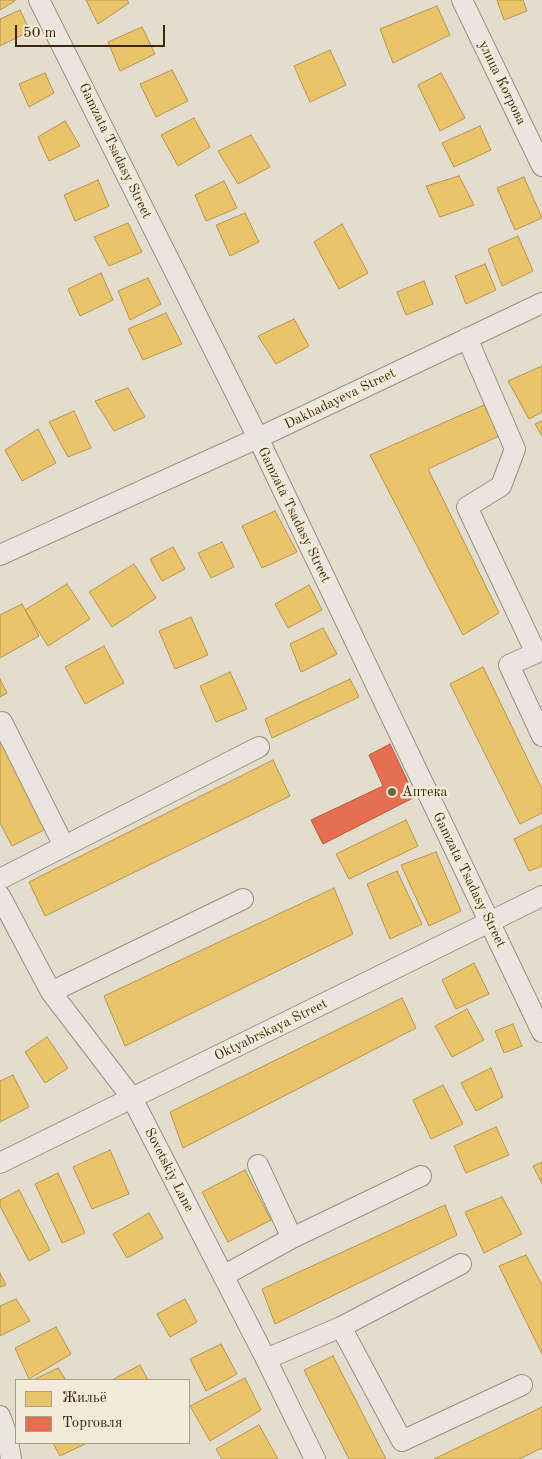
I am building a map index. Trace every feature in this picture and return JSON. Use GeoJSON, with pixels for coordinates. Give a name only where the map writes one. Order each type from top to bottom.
{"type":"FeatureCollection","features":[{"type":"Feature","properties":{"kind":"street","name":"Gamzata Tsadasy Street"},"geometry":{"type":"LineString","coordinates":[[39,0],[258,438],[542,1032]]}},
{"type":"Feature","properties":{"kind":"street","name":"улица Котрова"},"geometry":{"type":"LineString","coordinates":[[462,0],[542,166]]}},
{"type":"Feature","properties":{"kind":"street","name":"Dakhadayeva Street"},"geometry":{"type":"LineString","coordinates":[[0,555],[258,438],[542,303]]}},
{"type":"Feature","properties":{"kind":"street"},"geometry":{"type":"LineString","coordinates":[[467,338],[515,448],[501,486],[467,507],[539,652],[509,665],[542,736]]}},
{"type":"Feature","properties":{"kind":"street"},"geometry":{"type":"LineString","coordinates":[[0,723],[2,722],[64,846]]}},
{"type":"Feature","properties":{"kind":"street"},"geometry":{"type":"LineString","coordinates":[[0,879],[258,746]]}},
{"type":"Feature","properties":{"kind":"street","name":"Sovetskiy Lane"},"geometry":{"type":"LineString","coordinates":[[0,896],[51,992],[132,1098],[266,1359],[315,1459]]}},
{"type":"Feature","properties":{"kind":"street","name":"Oktyabrskaya Street"},"geometry":{"type":"LineString","coordinates":[[0,1163],[542,896]]}},
{"type":"Feature","properties":{"kind":"street"},"geometry":{"type":"LineString","coordinates":[[51,992],[243,899]]}},
{"type":"Feature","properties":{"kind":"street"},"geometry":{"type":"LineString","coordinates":[[258,1166],[292,1238]]}},
{"type":"Feature","properties":{"kind":"street"},"geometry":{"type":"LineString","coordinates":[[223,1276],[292,1238],[421,1176]]}},
{"type":"Feature","properties":{"kind":"street"},"geometry":{"type":"LineString","coordinates":[[266,1359],[341,1327],[461,1264]]}},
{"type":"Feature","properties":{"kind":"street"},"geometry":{"type":"LineString","coordinates":[[341,1327],[402,1441],[522,1386]]}},
{"type":"Feature","properties":{"kind":"street"},"geometry":{"type":"LineString","coordinates":[[0,1416],[7,1435],[11,1459]]}},
{"type":"Feature","properties":{"kind":"building: Жильё"},"geometry":{"type":"Polygon","coordinates":[[[0,0],[15,0],[15,1],[0,10],[0,0]]]}},
{"type":"Feature","properties":{"kind":"building: Жильё"},"geometry":{"type":"Polygon","coordinates":[[[86,0],[127,0],[129,3],[98,24],[86,0]]]}},
{"type":"Feature","properties":{"kind":"building: Жильё"},"geometry":{"type":"Polygon","coordinates":[[[497,0],[523,0],[527,11],[504,20],[497,0]]]}},
{"type":"Feature","properties":{"kind":"building: Жильё"},"geometry":{"type":"Polygon","coordinates":[[[437,6],[450,35],[393,63],[380,29],[437,6]]]}},
{"type":"Feature","properties":{"kind":"building: Жильё"},"geometry":{"type":"Polygon","coordinates":[[[20,10],[30,31],[0,46],[0,19],[20,10]]]}},
{"type":"Feature","properties":{"kind":"building: Жильё"},"geometry":{"type":"Polygon","coordinates":[[[142,27],[155,54],[120,71],[108,42],[142,27]]]}},
{"type":"Feature","properties":{"kind":"building: Жильё"},"geometry":{"type":"Polygon","coordinates":[[[330,50],[346,85],[310,102],[294,66],[330,50]]]}},
{"type":"Feature","properties":{"kind":"building: Жильё"},"geometry":{"type":"Polygon","coordinates":[[[172,70],[188,101],[156,117],[140,84],[172,70]]]}},
{"type":"Feature","properties":{"kind":"building: Жильё"},"geometry":{"type":"Polygon","coordinates":[[[45,73],[54,93],[29,107],[19,84],[45,73]]]}},
{"type":"Feature","properties":{"kind":"building: Жильё"},"geometry":{"type":"Polygon","coordinates":[[[441,73],[465,118],[440,131],[418,85],[441,73]]]}},
{"type":"Feature","properties":{"kind":"building: Жильё"},"geometry":{"type":"Polygon","coordinates":[[[194,118],[210,147],[178,166],[161,135],[194,118]]]}},
{"type":"Feature","properties":{"kind":"building: Жильё"},"geometry":{"type":"Polygon","coordinates":[[[65,121],[80,146],[49,161],[38,137],[65,121]]]}},
{"type":"Feature","properties":{"kind":"building: Жильё"},"geometry":{"type":"Polygon","coordinates":[[[480,126],[491,150],[454,167],[442,143],[480,126]]]}},
{"type":"Feature","properties":{"kind":"building: Жильё"},"geometry":{"type":"Polygon","coordinates":[[[251,135],[270,167],[238,184],[218,151],[251,135]]]}},
{"type":"Feature","properties":{"kind":"building: Жильё"},"geometry":{"type":"Polygon","coordinates":[[[459,176],[474,205],[440,217],[426,186],[459,176]]]}},
{"type":"Feature","properties":{"kind":"building: Жильё"},"geometry":{"type":"Polygon","coordinates":[[[524,177],[542,218],[515,230],[497,188],[524,177]]]}},
{"type":"Feature","properties":{"kind":"building: Жильё"},"geometry":{"type":"Polygon","coordinates":[[[98,180],[109,206],[75,221],[64,195],[98,180]]]}},
{"type":"Feature","properties":{"kind":"building: Жильё"},"geometry":{"type":"Polygon","coordinates":[[[224,181],[237,208],[206,221],[195,195],[224,181]]]}},
{"type":"Feature","properties":{"kind":"building: Жильё"},"geometry":{"type":"Polygon","coordinates":[[[245,213],[259,242],[230,256],[216,225],[245,213]]]}},
{"type":"Feature","properties":{"kind":"building: Жильё"},"geometry":{"type":"Polygon","coordinates":[[[128,223],[142,252],[109,266],[94,237],[128,223]]]}},
{"type":"Feature","properties":{"kind":"building: Жильё"},"geometry":{"type":"Polygon","coordinates":[[[342,224],[368,273],[339,289],[314,242],[342,224]]]}},
{"type":"Feature","properties":{"kind":"building: Жильё"},"geometry":{"type":"Polygon","coordinates":[[[518,236],[533,271],[502,286],[488,249],[518,236]]]}},
{"type":"Feature","properties":{"kind":"building: Жильё"},"geometry":{"type":"Polygon","coordinates":[[[485,264],[496,290],[466,304],[455,276],[485,264]]]}},
{"type":"Feature","properties":{"kind":"building: Жильё"},"geometry":{"type":"Polygon","coordinates":[[[101,273],[113,300],[80,316],[68,289],[101,273]]]}},
{"type":"Feature","properties":{"kind":"building: Жильё"},"geometry":{"type":"Polygon","coordinates":[[[148,278],[161,304],[130,320],[118,291],[148,278]]]}},
{"type":"Feature","properties":{"kind":"building: Жильё"},"geometry":{"type":"Polygon","coordinates":[[[424,281],[433,304],[406,315],[397,292],[424,281]]]}},
{"type":"Feature","properties":{"kind":"building: Жильё"},"geometry":{"type":"Polygon","coordinates":[[[166,313],[182,344],[143,360],[128,329],[166,313]]]}},
{"type":"Feature","properties":{"kind":"building: Жильё"},"geometry":{"type":"Polygon","coordinates":[[[294,319],[309,346],[276,364],[258,336],[294,319]]]}},
{"type":"Feature","properties":{"kind":"building: Жильё"},"geometry":{"type":"Polygon","coordinates":[[[542,366],[542,412],[529,419],[508,381],[542,366]]]}},
{"type":"Feature","properties":{"kind":"building: Жильё"},"geometry":{"type":"Polygon","coordinates":[[[128,388],[145,417],[114,431],[95,401],[128,388]]]}},
{"type":"Feature","properties":{"kind":"building: Жильё"},"geometry":{"type":"Polygon","coordinates":[[[484,405],[499,436],[428,469],[499,613],[463,635],[370,455],[484,405]]]}},
{"type":"Feature","properties":{"kind":"building: Жильё"},"geometry":{"type":"Polygon","coordinates":[[[74,411],[91,448],[68,457],[49,422],[74,411]]]}},
{"type":"Feature","properties":{"kind":"building: Жильё"},"geometry":{"type":"Polygon","coordinates":[[[542,421],[542,436],[535,424],[542,421]]]}},
{"type":"Feature","properties":{"kind":"building: Жильё"},"geometry":{"type":"Polygon","coordinates":[[[38,429],[56,463],[22,481],[5,450],[38,429]]]}},
{"type":"Feature","properties":{"kind":"building: Жильё"},"geometry":{"type":"Polygon","coordinates":[[[275,511],[297,552],[262,568],[242,526],[275,511]]]}},
{"type":"Feature","properties":{"kind":"building: Жильё"},"geometry":{"type":"Polygon","coordinates":[[[222,542],[234,567],[211,578],[198,553],[222,542]]]}},
{"type":"Feature","properties":{"kind":"building: Жильё"},"geometry":{"type":"Polygon","coordinates":[[[173,547],[185,569],[162,581],[150,559],[173,547]]]}},
{"type":"Feature","properties":{"kind":"building: Жильё"},"geometry":{"type":"Polygon","coordinates":[[[134,564],[156,598],[112,627],[89,592],[134,564]]]}},
{"type":"Feature","properties":{"kind":"building: Жильё"},"geometry":{"type":"Polygon","coordinates":[[[67,584],[90,619],[48,646],[25,610],[67,584]]]}},
{"type":"Feature","properties":{"kind":"building: Жильё"},"geometry":{"type":"Polygon","coordinates":[[[309,585],[322,610],[288,628],[275,604],[309,585]]]}},
{"type":"Feature","properties":{"kind":"building: Жильё"},"geometry":{"type":"Polygon","coordinates":[[[22,604],[39,636],[0,658],[0,615],[22,604]]]}},
{"type":"Feature","properties":{"kind":"building: Жильё"},"geometry":{"type":"Polygon","coordinates":[[[191,617],[208,655],[175,669],[159,631],[191,617]]]}},
{"type":"Feature","properties":{"kind":"building: Жильё"},"geometry":{"type":"Polygon","coordinates":[[[323,628],[337,654],[301,672],[290,644],[323,628]]]}},
{"type":"Feature","properties":{"kind":"building: Жильё"},"geometry":{"type":"Polygon","coordinates":[[[104,646],[124,683],[85,704],[65,667],[104,646]]]}},
{"type":"Feature","properties":{"kind":"building: Жильё"},"geometry":{"type":"Polygon","coordinates":[[[483,667],[542,789],[542,813],[520,824],[450,684],[483,667]]]}},
{"type":"Feature","properties":{"kind":"building: Жильё"},"geometry":{"type":"Polygon","coordinates":[[[230,672],[247,709],[216,722],[200,686],[230,672]]]}},
{"type":"Feature","properties":{"kind":"building: Жильё"},"geometry":{"type":"Polygon","coordinates":[[[0,679],[7,693],[0,697],[0,679]]]}},
{"type":"Feature","properties":{"kind":"building: Жильё"},"geometry":{"type":"Polygon","coordinates":[[[350,679],[359,697],[272,738],[265,719],[350,679]]]}},
{"type":"Feature","properties":{"kind":"building: Жильё"},"geometry":{"type":"Polygon","coordinates":[[[0,739],[46,829],[12,846],[0,823],[0,739]]]}},
{"type":"Feature","properties":{"kind":"building: Жильё"},"geometry":{"type":"Polygon","coordinates":[[[273,760],[290,796],[45,916],[29,882],[273,760]]]}},
{"type":"Feature","properties":{"kind":"building: Жильё"},"geometry":{"type":"Polygon","coordinates":[[[406,820],[418,846],[349,879],[336,854],[406,820]]]}},
{"type":"Feature","properties":{"kind":"building: Жильё"},"geometry":{"type":"Polygon","coordinates":[[[542,825],[542,866],[529,871],[514,839],[542,825]]]}},
{"type":"Feature","properties":{"kind":"building: Жильё"},"geometry":{"type":"Polygon","coordinates":[[[436,852],[461,911],[429,926],[401,865],[436,852]]]}},
{"type":"Feature","properties":{"kind":"building: Жильё"},"geometry":{"type":"Polygon","coordinates":[[[397,871],[422,924],[390,939],[367,884],[397,871]]]}},
{"type":"Feature","properties":{"kind":"building: Жильё"},"geometry":{"type":"Polygon","coordinates":[[[334,888],[353,934],[125,1046],[104,996],[334,888]]]}},
{"type":"Feature","properties":{"kind":"building: Жильё"},"geometry":{"type":"Polygon","coordinates":[[[474,963],[489,994],[456,1009],[442,980],[474,963]]]}},
{"type":"Feature","properties":{"kind":"building: Жильё"},"geometry":{"type":"Polygon","coordinates":[[[402,998],[416,1028],[183,1148],[170,1112],[402,998]]]}},
{"type":"Feature","properties":{"kind":"building: Жильё"},"geometry":{"type":"Polygon","coordinates":[[[467,1009],[484,1040],[452,1057],[435,1026],[467,1009]]]}},
{"type":"Feature","properties":{"kind":"building: Жильё"},"geometry":{"type":"Polygon","coordinates":[[[513,1024],[522,1046],[504,1053],[495,1031],[513,1024]]]}},
{"type":"Feature","properties":{"kind":"building: Жильё"},"geometry":{"type":"Polygon","coordinates":[[[47,1037],[68,1068],[45,1083],[25,1052],[47,1037]]]}},
{"type":"Feature","properties":{"kind":"building: Жильё"},"geometry":{"type":"Polygon","coordinates":[[[491,1068],[503,1097],[476,1111],[461,1083],[491,1068]]]}},
{"type":"Feature","properties":{"kind":"building: Жильё"},"geometry":{"type":"Polygon","coordinates":[[[13,1075],[29,1107],[0,1122],[0,1081],[13,1075]]]}},
{"type":"Feature","properties":{"kind":"building: Жильё"},"geometry":{"type":"Polygon","coordinates":[[[443,1085],[463,1124],[431,1139],[413,1100],[443,1085]]]}},
{"type":"Feature","properties":{"kind":"building: Жильё"},"geometry":{"type":"Polygon","coordinates":[[[496,1127],[509,1155],[466,1173],[454,1146],[496,1127]]]}},
{"type":"Feature","properties":{"kind":"building: Жильё"},"geometry":{"type":"Polygon","coordinates":[[[110,1150],[129,1194],[92,1209],[73,1167],[110,1150]]]}},
{"type":"Feature","properties":{"kind":"building: Жильё"},"geometry":{"type":"Polygon","coordinates":[[[542,1162],[542,1184],[533,1166],[542,1162]]]}},
{"type":"Feature","properties":{"kind":"building: Жильё"},"geometry":{"type":"Polygon","coordinates":[[[245,1170],[271,1220],[228,1242],[202,1192],[245,1170]]]}},
{"type":"Feature","properties":{"kind":"building: Жильё"},"geometry":{"type":"Polygon","coordinates":[[[58,1173],[85,1233],[62,1243],[35,1184],[58,1173]]]}},
{"type":"Feature","properties":{"kind":"building: Жильё"},"geometry":{"type":"Polygon","coordinates":[[[19,1190],[50,1250],[29,1261],[0,1206],[0,1200],[19,1190]]]}},
{"type":"Feature","properties":{"kind":"building: Жильё"},"geometry":{"type":"Polygon","coordinates":[[[502,1197],[522,1234],[484,1253],[465,1212],[502,1197]]]}},
{"type":"Feature","properties":{"kind":"building: Жильё"},"geometry":{"type":"Polygon","coordinates":[[[445,1205],[457,1235],[275,1324],[262,1289],[445,1205]]]}},
{"type":"Feature","properties":{"kind":"building: Жильё"},"geometry":{"type":"Polygon","coordinates":[[[149,1213],[163,1238],[127,1258],[113,1234],[149,1213]]]}},
{"type":"Feature","properties":{"kind":"building: Жильё"},"geometry":{"type":"Polygon","coordinates":[[[526,1255],[542,1285],[542,1354],[499,1266],[526,1255]]]}},
{"type":"Feature","properties":{"kind":"building: Жильё"},"geometry":{"type":"Polygon","coordinates":[[[0,1273],[6,1285],[0,1287],[0,1273]]]}},
{"type":"Feature","properties":{"kind":"building: Жильё"},"geometry":{"type":"Polygon","coordinates":[[[16,1299],[30,1321],[0,1336],[0,1306],[16,1299]]]}},
{"type":"Feature","properties":{"kind":"building: Жильё"},"geometry":{"type":"Polygon","coordinates":[[[185,1299],[197,1322],[170,1337],[157,1314],[185,1299]]]}},
{"type":"Feature","properties":{"kind":"building: Жильё"},"geometry":{"type":"Polygon","coordinates":[[[56,1327],[71,1354],[29,1379],[15,1348],[56,1327]]]}},
{"type":"Feature","properties":{"kind":"building: Жильё"},"geometry":{"type":"Polygon","coordinates":[[[221,1344],[237,1374],[206,1391],[190,1359],[221,1344]]]}},
{"type":"Feature","properties":{"kind":"building: Жильё"},"geometry":{"type":"Polygon","coordinates":[[[333,1356],[386,1459],[349,1459],[304,1370],[333,1356]]]}},
{"type":"Feature","properties":{"kind":"building: Жильё"},"geometry":{"type":"Polygon","coordinates":[[[140,1365],[147,1379],[114,1379],[140,1365]]]}},
{"type":"Feature","properties":{"kind":"building: Жильё"},"geometry":{"type":"Polygon","coordinates":[[[58,1368],[65,1379],[35,1379],[58,1368]]]}},
{"type":"Feature","properties":{"kind":"building: Жильё"},"geometry":{"type":"Polygon","coordinates":[[[245,1378],[261,1410],[210,1441],[190,1406],[245,1378]]]}},
{"type":"Feature","properties":{"kind":"building: Жильё"},"geometry":{"type":"Polygon","coordinates":[[[542,1407],[542,1448],[519,1459],[434,1459],[542,1407]]]}},
{"type":"Feature","properties":{"kind":"building: Жильё"},"geometry":{"type":"Polygon","coordinates":[[[259,1425],[278,1459],[222,1459],[216,1449],[259,1425]]]}},
{"type":"Feature","properties":{"kind":"building: Жильё"},"geometry":{"type":"Polygon","coordinates":[[[54,1444],[85,1444],[60,1456],[54,1444]]]}},
{"type":"Feature","properties":{"kind":"building: Торговля","name":"Аптека"},"geometry":{"type":"Polygon","coordinates":[[[390,744],[415,797],[323,844],[311,820],[383,786],[369,755],[390,744]]]}},
{"type":"Feature","properties":{"kind":"place","name":"Аптека"},"geometry":{"type":"Point","coordinates":[392,792]}}]}
